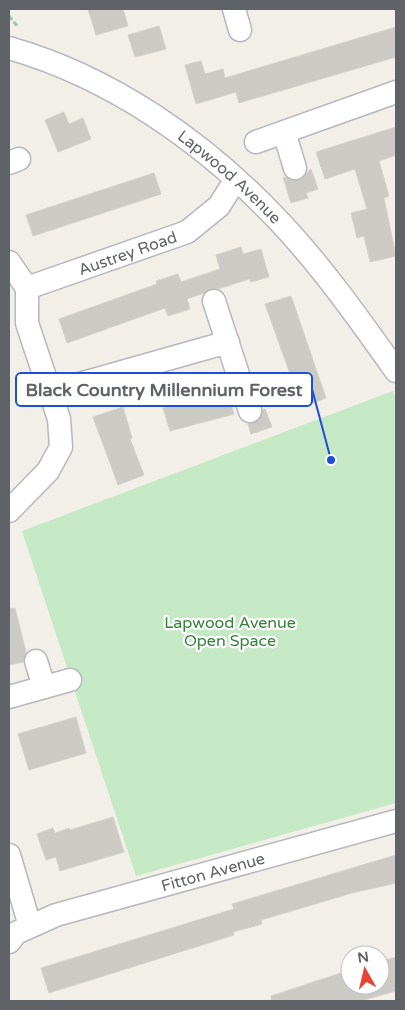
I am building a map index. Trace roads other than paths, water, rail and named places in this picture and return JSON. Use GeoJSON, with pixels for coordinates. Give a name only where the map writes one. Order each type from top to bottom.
{"type":"FeatureCollection","features":[{"type":"Feature","properties":{"kind":"street","name":"Lapwood Avenue"},"geometry":{"type":"LineString","coordinates":[[9,48],[48,59],[104,86],[151,113],[236,179],[278,220],[348,305],[396,371]]}},
{"type":"Feature","properties":{"kind":"street"},"geometry":{"type":"LineString","coordinates":[[256,142],[396,92]]}},
{"type":"Feature","properties":{"kind":"street"},"geometry":{"type":"LineString","coordinates":[[284,132],[295,168]]}},
{"type":"Feature","properties":{"kind":"street","name":"Austrey Road"},"geometry":{"type":"LineString","coordinates":[[27,288],[187,232],[219,206],[236,179]]}},
{"type":"Feature","properties":{"kind":"street"},"geometry":{"type":"LineString","coordinates":[[9,262],[27,288],[26,323],[59,419],[61,447],[48,472],[9,511]]}},
{"type":"Feature","properties":{"kind":"street"},"geometry":{"type":"LineString","coordinates":[[214,301],[250,411]]}},
{"type":"Feature","properties":{"kind":"street"},"geometry":{"type":"LineString","coordinates":[[51,392],[228,342]]}},
{"type":"Feature","properties":{"kind":"street"},"geometry":{"type":"LineString","coordinates":[[36,661],[44,687]]}},
{"type":"Feature","properties":{"kind":"street"},"geometry":{"type":"LineString","coordinates":[[9,697],[70,680]]}},
{"type":"Feature","properties":{"kind":"street","name":"Fitton Avenue"},"geometry":{"type":"LineString","coordinates":[[9,942],[16,933],[56,915],[396,821]]}},
{"type":"Feature","properties":{"kind":"street"},"geometry":{"type":"LineString","coordinates":[[9,855],[30,926]]}},
{"type":"Feature","properties":{"kind":"place","name":"Black Country Millennium Forest"},"geometry":{"type":"Point","coordinates":[331,460]}},
{"type":"Feature","properties":{"kind":"park label","name":"Lapwood Avenue Open Space"},"geometry":{"type":"Point","coordinates":[230,631]}}]}
